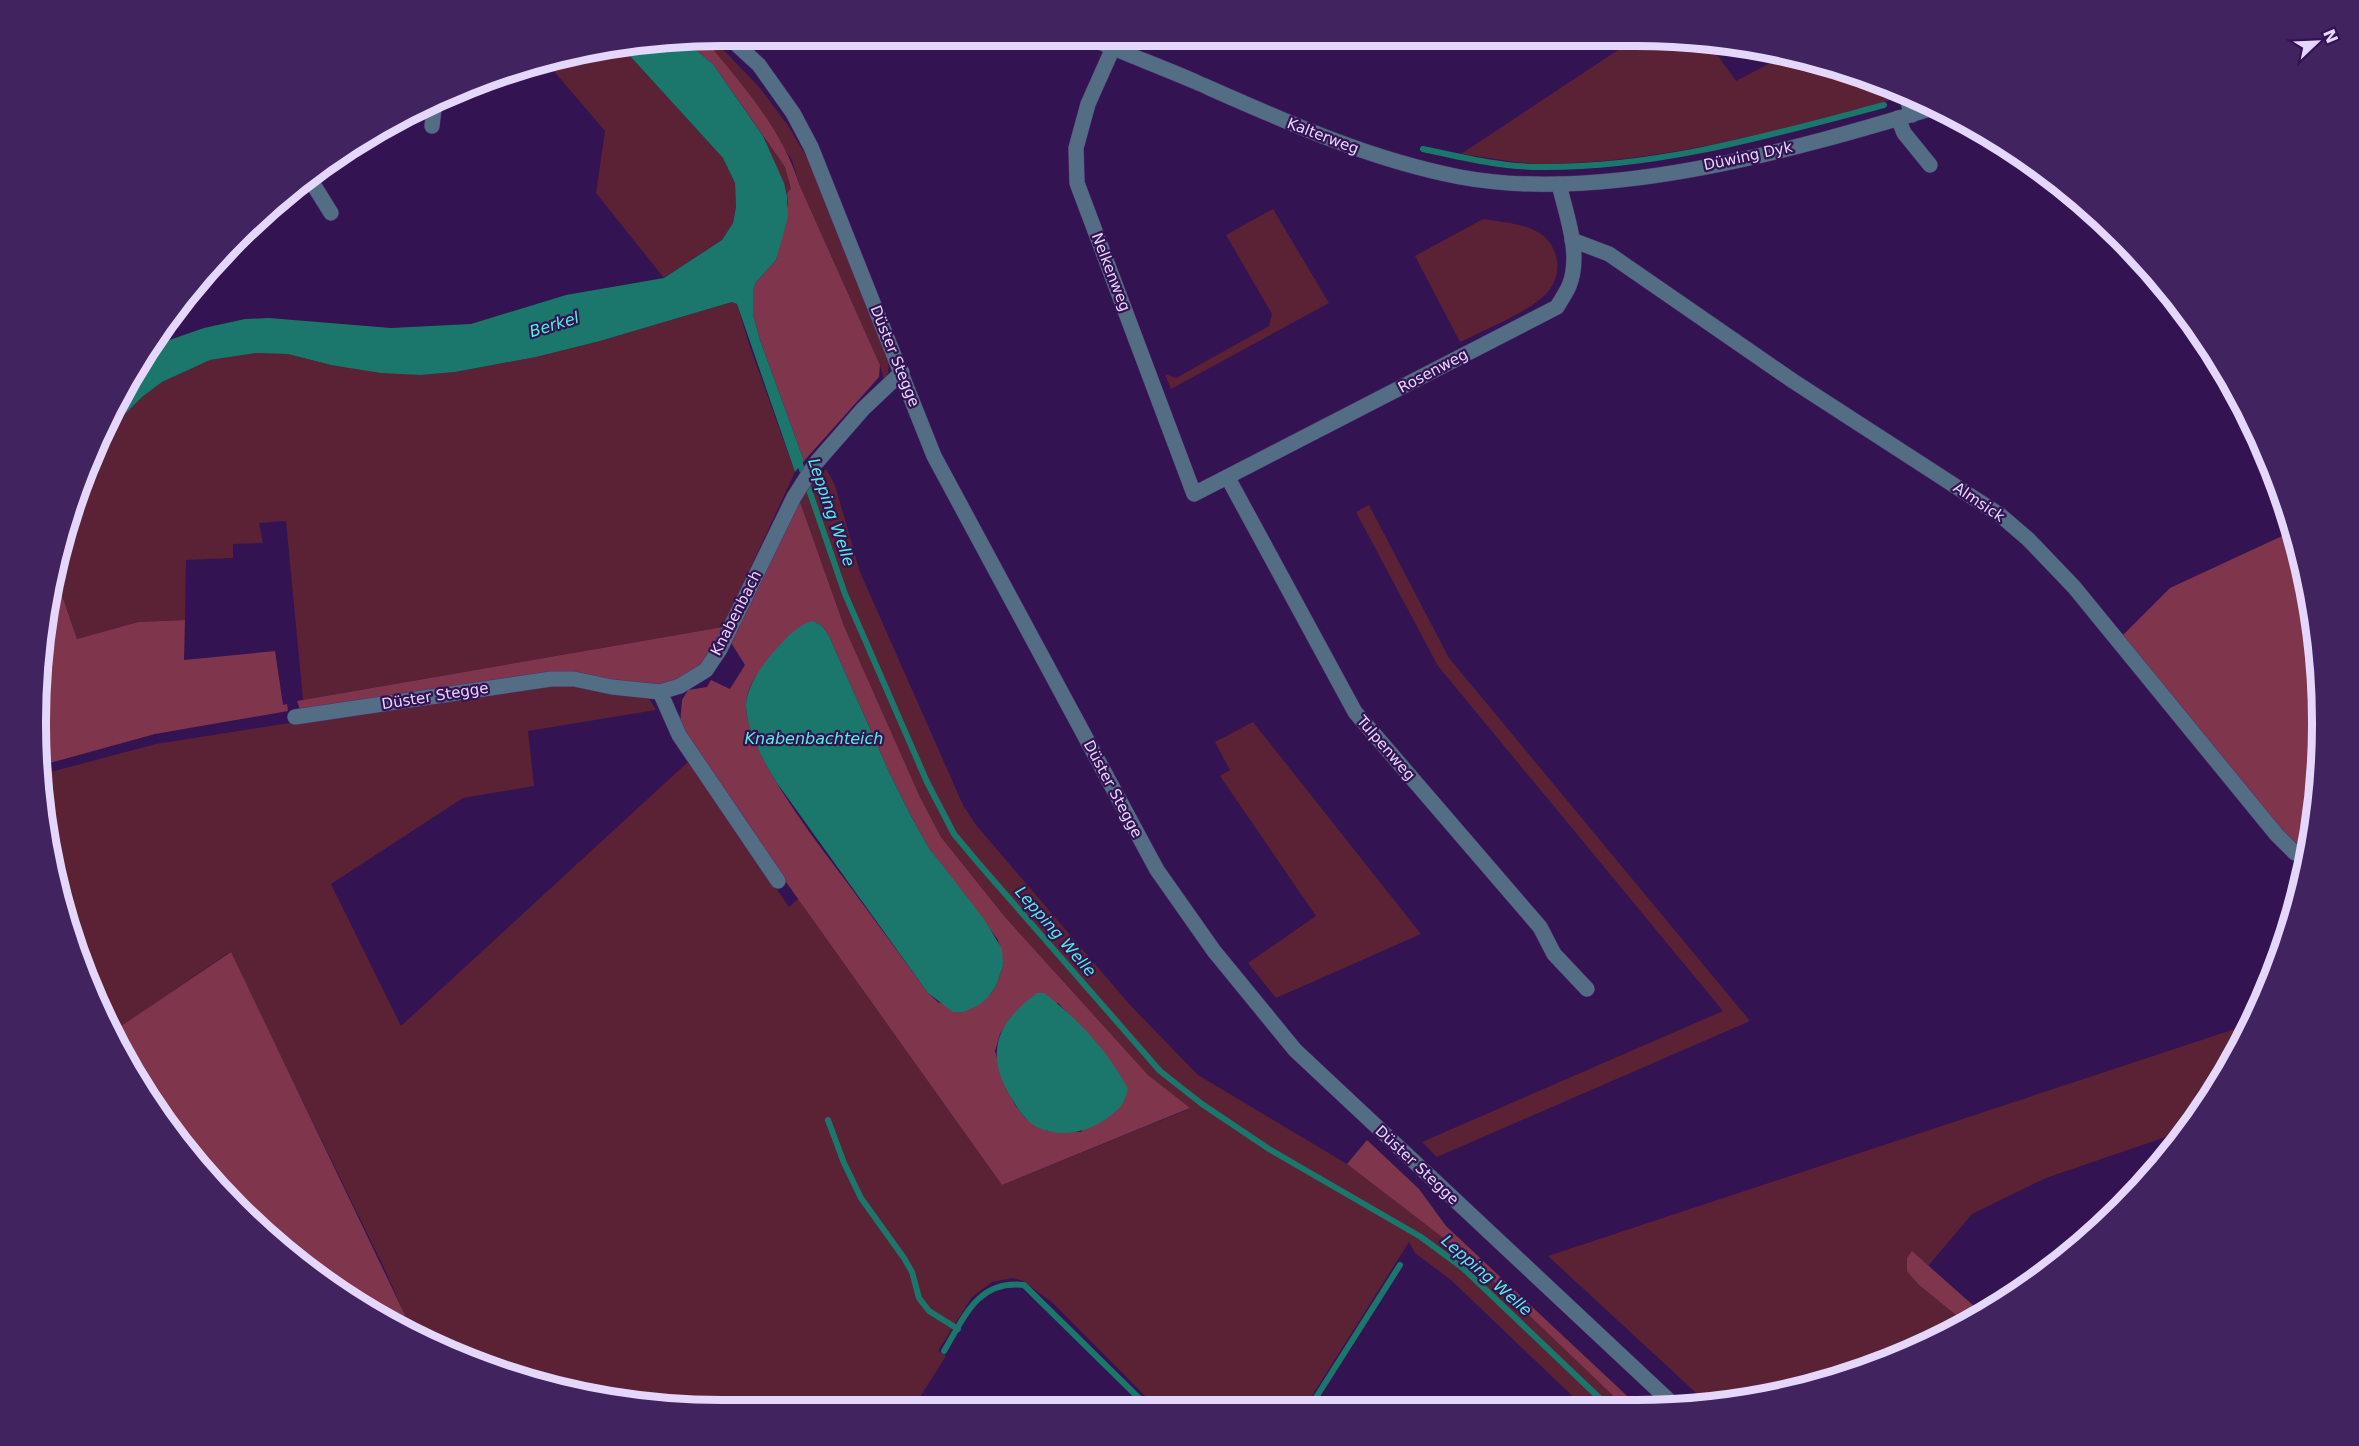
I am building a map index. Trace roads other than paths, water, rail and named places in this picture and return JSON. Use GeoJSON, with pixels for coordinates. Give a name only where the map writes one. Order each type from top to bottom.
{"type":"FeatureCollection","features":[{"type":"Feature","properties":{"kind":"street","name":"Düster Stegge"},"geometry":{"type":"LineString","coordinates":[[738,46],[759,65],[792,113],[811,147],[934,456],[1157,870],[1214,951],[1295,1050],[1667,1399]]}},
{"type":"Feature","properties":{"kind":"street","name":"Nelkenweg"},"geometry":{"type":"LineString","coordinates":[[1106,46],[1077,148],[1077,183],[1194,494]]}},
{"type":"Feature","properties":{"kind":"street","name":"Kalterweg"},"geometry":{"type":"LineString","coordinates":[[1108,46],[1282,120],[1385,158],[1462,177],[1502,182],[1559,184]]}},
{"type":"Feature","properties":{"kind":"street"},"geometry":{"type":"LineString","coordinates":[[1905,102],[1904,134],[1930,165]]}},
{"type":"Feature","properties":{"kind":"street","name":"Düwing Dyk"},"geometry":{"type":"LineString","coordinates":[[1559,184],[1626,179],[1714,164],[1792,147],[1923,111]]}},
{"type":"Feature","properties":{"kind":"street"},"geometry":{"type":"LineString","coordinates":[[432,126],[434,112]]}},
{"type":"Feature","properties":{"kind":"street"},"geometry":{"type":"LineString","coordinates":[[313,184],[331,213]]}},
{"type":"Feature","properties":{"kind":"street","name":"Rosenweg"},"geometry":{"type":"LineString","coordinates":[[1194,494],[1557,307],[1569,287],[1575,266],[1572,240],[1559,184]]}},
{"type":"Feature","properties":{"kind":"street","name":"Almsick"},"geometry":{"type":"LineString","coordinates":[[1572,240],[1609,254],[1793,381],[2000,515],[2074,587],[2276,834],[2295,853],[2300,855]]}},
{"type":"Feature","properties":{"kind":"street","name":"Knabenbach"},"geometry":{"type":"LineString","coordinates":[[574,680],[660,692],[680,686],[706,670],[720,649],[794,497],[815,464],[863,409],[902,372]]}},
{"type":"Feature","properties":{"kind":"street","name":"Tulpenweg"},"geometry":{"type":"LineString","coordinates":[[1228,478],[1355,712],[1540,927],[1554,954],[1587,989]]}},
{"type":"Feature","properties":{"kind":"street","name":"Düster Stegge"},"geometry":{"type":"LineString","coordinates":[[295,717],[528,681],[574,680]]}},
{"type":"Feature","properties":{"kind":"street"},"geometry":{"type":"LineString","coordinates":[[660,692],[679,735],[778,881]]}},
{"type":"Feature","properties":{"kind":"water","name":"Berkel"},"geometry":{"type":"Polygon","coordinates":[[[693,47],[713,64],[763,136],[784,183],[788,217],[776,260],[756,282],[753,290],[753,314],[760,340],[804,461],[795,472],[737,304],[732,302],[600,341],[536,357],[455,372],[421,375],[381,373],[331,365],[288,354],[256,353],[210,360],[162,382],[142,397],[117,422],[165,342],[204,328],[245,319],[269,318],[391,328],[471,324],[566,295],[664,278],[722,240],[733,223],[736,207],[735,183],[723,158],[627,53],[693,47]]]}},
{"type":"Feature","properties":{"kind":"water","name":"Knabenbachteich"},"geometry":{"type":"Polygon","coordinates":[[[814,621],[822,626],[829,636],[890,774],[929,848],[984,919],[1002,949],[1003,966],[996,986],[979,1005],[963,1012],[953,1012],[928,993],[777,783],[752,735],[746,705],[753,681],[769,657],[787,637],[800,627],[814,621]]]}},
{"type":"Feature","properties":{"kind":"water"},"geometry":{"type":"Polygon","coordinates":[[[1037,993],[1044,993],[1069,1013],[1102,1049],[1128,1089],[1121,1106],[1113,1114],[1093,1126],[1071,1133],[1059,1133],[1037,1127],[1022,1113],[1002,1080],[997,1051],[999,1038],[1004,1026],[1013,1015],[1037,993]]]}},
{"type":"Feature","properties":{"kind":"waterway"},"geometry":{"type":"LineString","coordinates":[[1423,149],[1481,161],[1526,167],[1584,166],[1628,162],[1714,148],[1884,105]]}},
{"type":"Feature","properties":{"kind":"waterway","name":"Lepping Welle"},"geometry":{"type":"LineString","coordinates":[[798,458],[845,594],[927,782],[954,834],[980,865],[1160,1071],[1202,1104],[1269,1149],[1421,1237],[1463,1268],[1602,1400]]}},
{"type":"Feature","properties":{"kind":"waterway"},"geometry":{"type":"LineString","coordinates":[[828,1120],[844,1163],[861,1198],[904,1258],[912,1272],[919,1298],[929,1311],[958,1329]]}},
{"type":"Feature","properties":{"kind":"waterway"},"geometry":{"type":"LineString","coordinates":[[1314,1400],[1400,1265]]}},
{"type":"Feature","properties":{"kind":"waterway"},"geometry":{"type":"LineString","coordinates":[[944,1351],[974,1303],[995,1288],[1024,1285],[1141,1400]]}}]}
